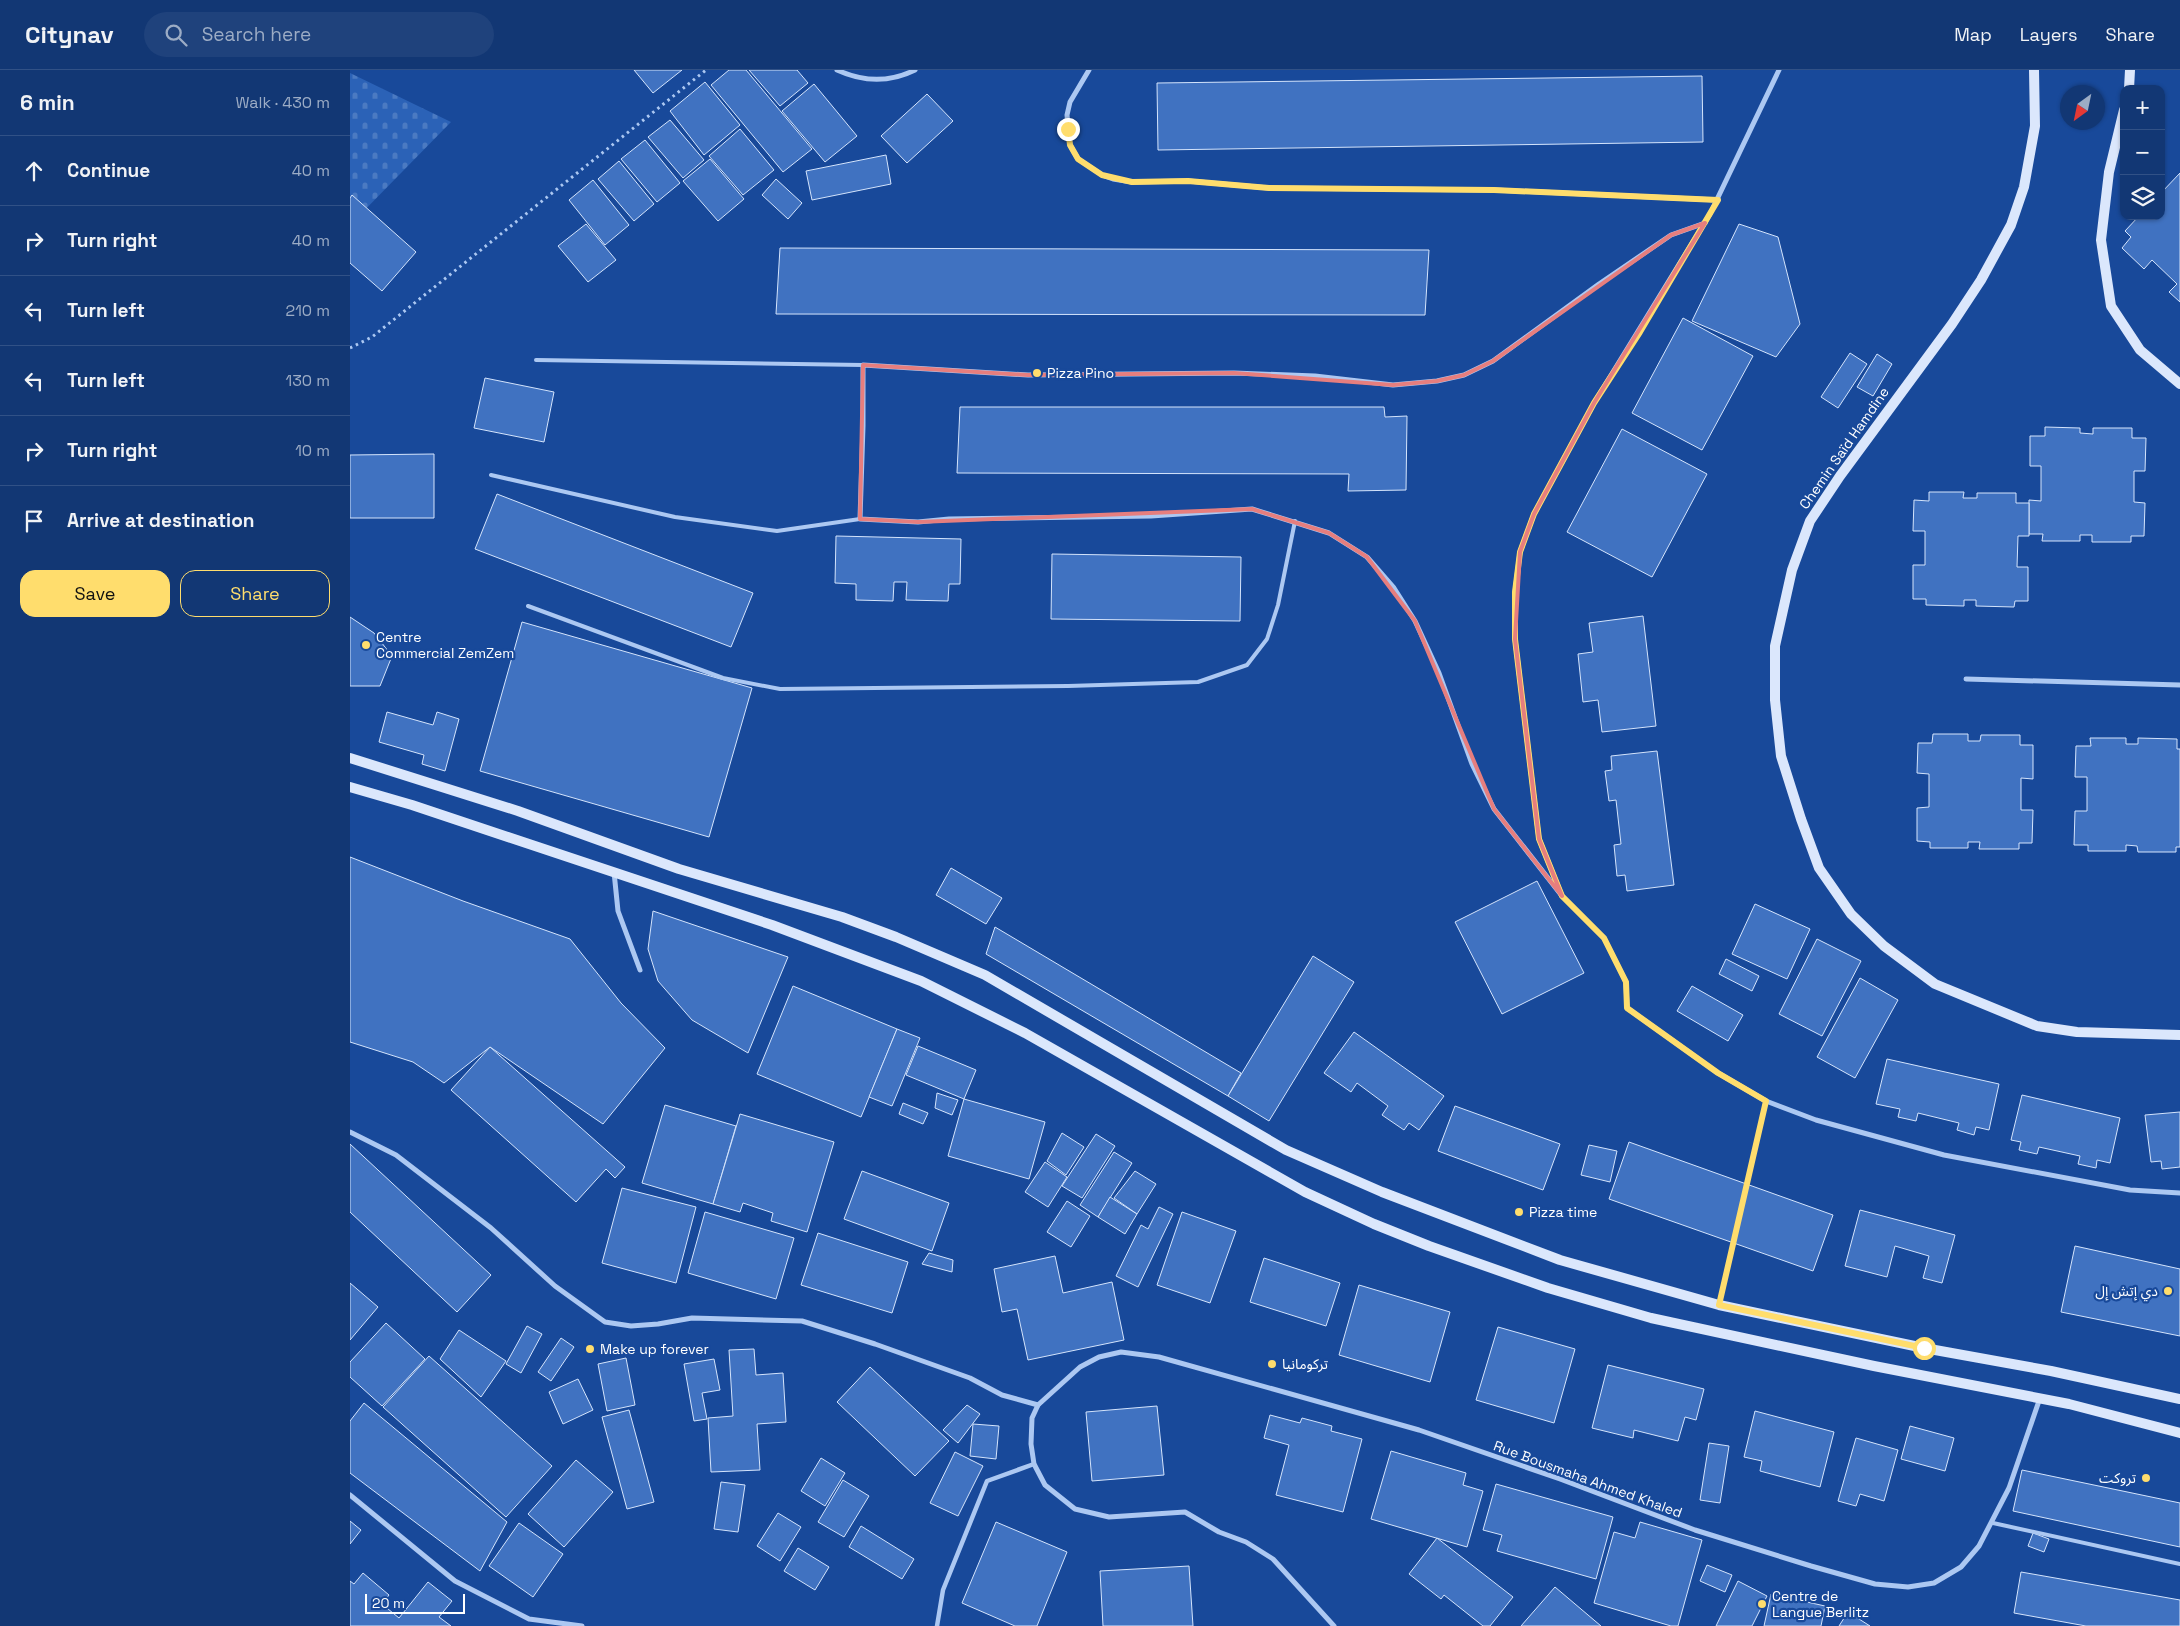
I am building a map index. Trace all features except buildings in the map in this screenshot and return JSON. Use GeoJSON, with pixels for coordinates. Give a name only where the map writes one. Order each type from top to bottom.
{"type":"FeatureCollection","features":[{"type":"Feature","properties":{"kind":"main road","name":"Chemin Saïd Hamdine"},"geometry":{"type":"LineString","coordinates":[[2034,70],[2035,126],[2024,187],[2011,225],[1981,280],[1952,324],[1840,476],[1810,521],[1792,570],[1776,646],[1775,700],[1782,756],[1800,819],[1819,868],[1851,914],[1884,946],[1935,984],[2037,1026],[2077,1032],[2180,1035]]}},
{"type":"Feature","properties":{"kind":"main road"},"geometry":{"type":"LineString","coordinates":[[2129,85],[2130,70]]}},
{"type":"Feature","properties":{"kind":"main road"},"geometry":{"type":"LineString","coordinates":[[2120,127],[2109,172],[2101,240],[2111,306],[2140,350],[2180,384]]}},
{"type":"Feature","properties":{"kind":"main road"},"geometry":{"type":"LineString","coordinates":[[350,758],[518,811],[679,869],[842,917],[896,937],[985,975],[1286,1150],[1364,1185],[1560,1260],[1719,1305],[1924,1348],[2051,1371],[2180,1399]]}},
{"type":"Feature","properties":{"kind":"main road"},"geometry":{"type":"LineString","coordinates":[[350,787],[772,925],[921,981],[1025,1033],[1304,1192],[1374,1224],[1429,1246],[1548,1288],[1651,1318],[2040,1398],[2180,1433]]}},
{"type":"Feature","properties":{"kind":"street"},"geometry":{"type":"LineString","coordinates":[[837,70],[863,79],[885,80],[900,78],[915,70]]}},
{"type":"Feature","properties":{"kind":"street"},"geometry":{"type":"LineString","coordinates":[[1089,70],[1070,102],[1067,115],[1070,145],[1078,159],[1102,175],[1113,179],[1132,182],[1188,181],[1269,188],[1494,190],[1718,200]]}},
{"type":"Feature","properties":{"kind":"street"},"geometry":{"type":"LineString","coordinates":[[1562,896],[1539,839],[1515,639],[1515,592],[1520,552],[1534,514],[1594,403],[1718,200],[1779,70]]}},
{"type":"Feature","properties":{"kind":"street"},"geometry":{"type":"LineString","coordinates":[[1705,223],[1671,235],[1599,284],[1493,361],[1464,375],[1438,380],[1393,385],[1316,376],[1234,373],[1028,375],[862,366],[864,426],[860,519],[918,522],[949,519],[1151,516],[1252,509],[1329,532],[1367,557],[1394,588],[1415,621],[1439,673],[1472,764],[1494,809],[1562,896],[1604,938],[1626,982],[1627,1008],[1718,1073],[1766,1101],[1816,1120],[1944,1155],[2130,1190],[2180,1193]]}},
{"type":"Feature","properties":{"kind":"street"},"geometry":{"type":"LineString","coordinates":[[1966,679],[2180,685]]}},
{"type":"Feature","properties":{"kind":"street"},"geometry":{"type":"LineString","coordinates":[[614,872],[618,911],[640,970]]}},
{"type":"Feature","properties":{"kind":"street"},"geometry":{"type":"LineString","coordinates":[[350,1132],[396,1155],[491,1228],[555,1286],[605,1322],[631,1326],[658,1324],[692,1318],[802,1321],[875,1344],[970,1378],[1002,1395],[1038,1406],[1032,1418],[1030,1429],[1034,1464],[1045,1485],[1075,1508],[1109,1517],[1185,1512],[1220,1532],[1246,1542],[1273,1559],[1334,1626]]}},
{"type":"Feature","properties":{"kind":"street","name":"Rue Bousmaha Ahmed Khaled"},"geometry":{"type":"LineString","coordinates":[[1038,1406],[1080,1366],[1099,1357],[1121,1352],[1160,1357],[1419,1430],[1560,1479],[1695,1530],[1875,1584],[1908,1587],[1934,1583],[1961,1567],[1980,1546],[2009,1488],[2040,1398]]}},
{"type":"Feature","properties":{"kind":"street"},"geometry":{"type":"LineString","coordinates":[[937,1626],[943,1590],[987,1481],[1034,1464]]}},
{"type":"Feature","properties":{"kind":"street"},"geometry":{"type":"LineString","coordinates":[[350,1495],[455,1581],[529,1619],[582,1626]]}},
{"type":"Feature","properties":{"kind":"lane"},"geometry":{"type":"LineString","coordinates":[[536,360],[862,366]]}},
{"type":"Feature","properties":{"kind":"lane"},"geometry":{"type":"LineString","coordinates":[[491,474],[675,517],[777,531],[860,519]]}},
{"type":"Feature","properties":{"kind":"lane"},"geometry":{"type":"LineString","coordinates":[[528,606],[723,678],[780,689],[1068,686],[1198,682],[1247,665],[1267,639],[1278,605],[1295,521]]}},
{"type":"Feature","properties":{"kind":"lane"},"geometry":{"type":"LineString","coordinates":[[1992,1523],[2180,1564]]}},
{"type":"Feature","properties":{"kind":"path"},"geometry":{"type":"LineString","coordinates":[[350,348],[372,337],[706,70]]}},
{"type":"Feature","properties":{"kind":"path"},"geometry":{"type":"LineString","coordinates":[[1719,1305],[1766,1101]]}},
{"type":"Feature","properties":{"kind":"highlighted area"},"geometry":{"type":"Polygon","coordinates":[[[1705,223],[1594,403],[1534,514],[1520,552],[1515,639],[1539,839],[1562,896],[1494,809],[1415,621],[1367,557],[1329,533],[1252,509],[918,522],[860,519],[863,365],[1028,375],[1234,373],[1393,385],[1437,381],[1464,375],[1493,361],[1671,235],[1705,223]]]}},
{"type":"Feature","properties":{"kind":"green space"},"geometry":{"type":"Polygon","coordinates":[[[350,73],[451,122],[350,225],[350,73]]]}},
{"type":"Feature","properties":{"kind":"place","name":"Pizza Pino"},"geometry":{"type":"Point","coordinates":[1037,373]}},
{"type":"Feature","properties":{"kind":"place","name":"Centre Commercial ZemZem"},"geometry":{"type":"Point","coordinates":[366,645]}},
{"type":"Feature","properties":{"kind":"place","name":"Pizza time"},"geometry":{"type":"Point","coordinates":[1519,1212]}},
{"type":"Feature","properties":{"kind":"place","name":"دي إتش إل"},"geometry":{"type":"Point","coordinates":[2168,1291]}},
{"type":"Feature","properties":{"kind":"place","name":"Make up forever"},"geometry":{"type":"Point","coordinates":[590,1349]}},
{"type":"Feature","properties":{"kind":"place","name":"تركومانيا"},"geometry":{"type":"Point","coordinates":[1272,1364]}},
{"type":"Feature","properties":{"kind":"place","name":"تروكت"},"geometry":{"type":"Point","coordinates":[2146,1478]}},
{"type":"Feature","properties":{"kind":"place","name":"Centre de Langue Berlitz"},"geometry":{"type":"Point","coordinates":[1762,1604]}},
{"type":"Feature","properties":{"kind":"route"},"geometry":{"type":"LineString","coordinates":[[1068,129],[1070,145],[1078,159],[1102,175],[1132,182],[1188,181],[1269,188],[1494,190],[1718,200],[1640,332],[1594,403],[1534,514],[1520,552],[1515,592],[1515,639],[1539,839],[1562,896],[1604,938],[1626,982],[1627,1008],[1718,1073],[1766,1101],[1719,1305],[1924,1348]]}}]}
